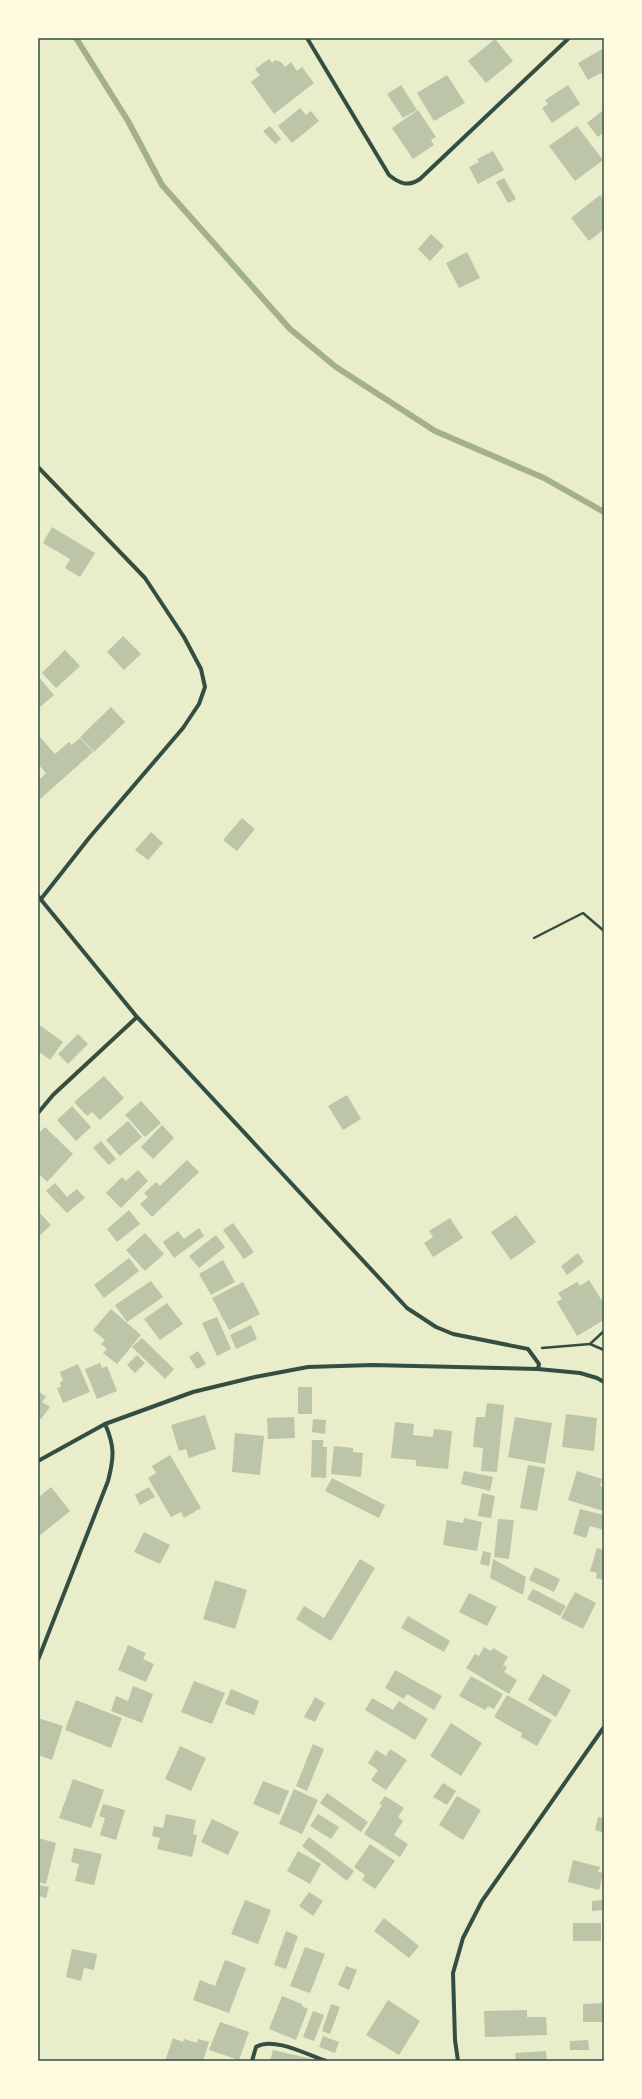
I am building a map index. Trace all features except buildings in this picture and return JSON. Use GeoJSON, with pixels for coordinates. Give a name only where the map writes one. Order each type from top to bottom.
{"type":"FeatureCollection","features":[{"type":"Feature","properties":{"kind":"street"},"geometry":{"type":"LineString","coordinates":[[307,38],[390,175],[397,182],[412,184],[420,179],[569,38]]}},
{"type":"Feature","properties":{"kind":"street"},"geometry":{"type":"LineString","coordinates":[[38,467],[144,578],[184,637],[201,669],[205,687],[199,704],[183,728],[88,838],[39,898],[137,1017],[408,1308],[436,1327],[453,1334],[528,1349],[539,1364],[538,1369]]}},
{"type":"Feature","properties":{"kind":"street"},"geometry":{"type":"LineString","coordinates":[[38,1113],[53,1096],[137,1017]]}},
{"type":"Feature","properties":{"kind":"street"},"geometry":{"type":"LineString","coordinates":[[38,1461],[105,1424],[193,1392],[255,1377],[308,1367],[372,1365],[538,1369],[580,1373],[597,1378],[604,1382]]}},
{"type":"Feature","properties":{"kind":"street"},"geometry":{"type":"LineString","coordinates":[[38,1660],[108,1481],[114,1458],[112,1439],[105,1424]]}},
{"type":"Feature","properties":{"kind":"street"},"geometry":{"type":"LineString","coordinates":[[458,2061],[455,2040],[453,1973],[464,1938],[482,1900],[604,1727]]}},
{"type":"Feature","properties":{"kind":"street"},"geometry":{"type":"LineString","coordinates":[[252,2061],[256,2047],[262,2043],[272,2042],[326,2061]]}},
{"type":"Feature","properties":{"kind":"path"},"geometry":{"type":"LineString","coordinates":[[534,938],[583,913],[604,931]]}},
{"type":"Feature","properties":{"kind":"path"},"geometry":{"type":"LineString","coordinates":[[590,1344],[604,1331]]}},
{"type":"Feature","properties":{"kind":"path"},"geometry":{"type":"LineString","coordinates":[[528,1349],[590,1344],[604,1350]]}},
{"type":"Feature","properties":{"kind":"waterway"},"geometry":{"type":"LineString","coordinates":[[76,38],[128,121],[162,185],[290,329],[336,367],[435,431],[544,478],[604,512]]}}]}
